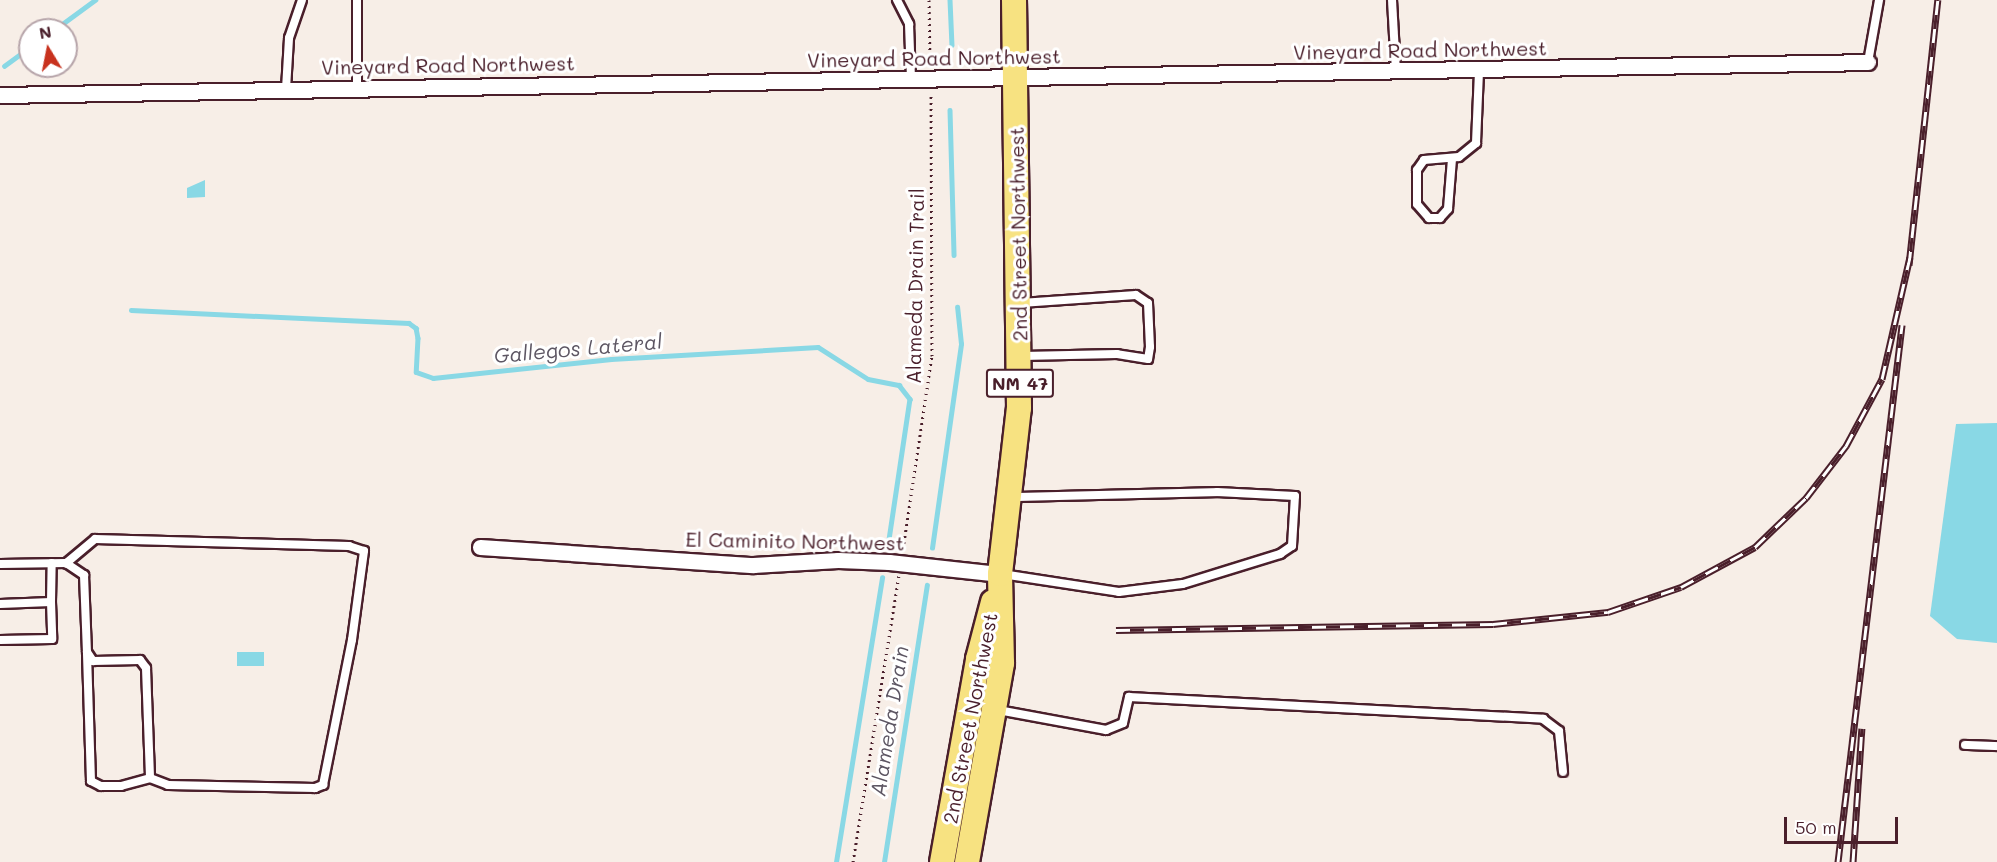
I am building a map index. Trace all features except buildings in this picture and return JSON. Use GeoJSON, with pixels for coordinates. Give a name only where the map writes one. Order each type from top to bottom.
{"type":"FeatureCollection","features":[{"type":"Feature","properties":{"kind":"main road","name":"2nd Street Northwest"},"geometry":{"type":"LineString","coordinates":[[967,862],[981,708],[1000,574],[1019,408],[1020,303],[1014,0]]}},
{"type":"Feature","properties":{"kind":"main road","name":"2nd Street Northwest"},"geometry":{"type":"LineString","coordinates":[[942,862],[981,708]]}},
{"type":"Feature","properties":{"kind":"street","name":"Vineyard Road Northwest"},"geometry":{"type":"LineString","coordinates":[[0,95],[1868,62]]}},
{"type":"Feature","properties":{"kind":"street","name":"El Caminito Northwest"},"geometry":{"type":"LineString","coordinates":[[480,547],[753,565],[838,560],[889,562],[1000,574]]}},
{"type":"Feature","properties":{"kind":"lane"},"geometry":{"type":"LineString","coordinates":[[286,89],[289,38],[302,0]]}},
{"type":"Feature","properties":{"kind":"lane"},"geometry":{"type":"LineString","coordinates":[[357,0],[357,88]]}},
{"type":"Feature","properties":{"kind":"lane"},"geometry":{"type":"LineString","coordinates":[[897,0],[909,24],[911,79]]}},
{"type":"Feature","properties":{"kind":"lane"},"geometry":{"type":"LineString","coordinates":[[1392,0],[1396,71]]}},
{"type":"Feature","properties":{"kind":"lane"},"geometry":{"type":"LineString","coordinates":[[1868,62],[1879,0]]}},
{"type":"Feature","properties":{"kind":"lane"},"geometry":{"type":"LineString","coordinates":[[1452,159],[1448,209],[1440,218],[1429,218],[1417,204],[1417,170],[1424,160],[1459,158],[1476,143],[1479,69]]}},
{"type":"Feature","properties":{"kind":"lane"},"geometry":{"type":"LineString","coordinates":[[1020,303],[1136,295],[1148,303],[1150,347],[1148,359],[1072,355],[1020,356]]}},
{"type":"Feature","properties":{"kind":"lane"},"geometry":{"type":"LineString","coordinates":[[1000,574],[1119,592],[1182,584],[1281,554],[1292,546],[1295,496],[1216,492],[1009,497]]}},
{"type":"Feature","properties":{"kind":"lane"},"geometry":{"type":"LineString","coordinates":[[0,564],[66,563],[79,569],[88,587],[87,652],[91,781],[101,786],[121,786],[150,778],[168,785],[315,788],[323,785],[352,640],[364,551],[349,546],[95,539],[66,563]]}},
{"type":"Feature","properties":{"kind":"lane"},"geometry":{"type":"LineString","coordinates":[[0,640],[52,639],[52,563]]}},
{"type":"Feature","properties":{"kind":"lane"},"geometry":{"type":"LineString","coordinates":[[0,604],[51,602]]}},
{"type":"Feature","properties":{"kind":"lane"},"geometry":{"type":"LineString","coordinates":[[87,652],[93,661],[140,660],[146,669],[150,778]]}},
{"type":"Feature","properties":{"kind":"lane"},"geometry":{"type":"LineString","coordinates":[[981,708],[1106,730],[1123,723],[1129,697],[1543,719],[1559,731],[1563,772]]}},
{"type":"Feature","properties":{"kind":"lane"},"geometry":{"type":"LineString","coordinates":[[1965,745],[1997,746]]}},
{"type":"Feature","properties":{"kind":"path"},"geometry":{"type":"LineString","coordinates":[[929,0],[930,66]]}},
{"type":"Feature","properties":{"kind":"path","name":"Alameda Drain Trail"},"geometry":{"type":"LineString","coordinates":[[902,552],[932,356],[931,91]]}},
{"type":"Feature","properties":{"kind":"path"},"geometry":{"type":"LineString","coordinates":[[853,862],[899,572]]}},
{"type":"Feature","properties":{"kind":"water"},"geometry":{"type":"Polygon","coordinates":[[[205,180],[205,197],[187,198],[187,188],[205,180]]]}},
{"type":"Feature","properties":{"kind":"water"},"geometry":{"type":"Polygon","coordinates":[[[1997,423],[1997,643],[1957,639],[1930,616],[1956,424],[1997,423]]]}},
{"type":"Feature","properties":{"kind":"water"},"geometry":{"type":"Polygon","coordinates":[[[237,652],[264,652],[264,666],[237,666],[237,652]]]}},
{"type":"Feature","properties":{"kind":"waterway"},"geometry":{"type":"LineString","coordinates":[[70,18],[95,0]]}},
{"type":"Feature","properties":{"kind":"waterway","name":"Alameda Drain"},"geometry":{"type":"LineString","coordinates":[[950,0],[952,45]]}},
{"type":"Feature","properties":{"kind":"waterway"},"geometry":{"type":"LineString","coordinates":[[4,66],[18,56]]}},
{"type":"Feature","properties":{"kind":"waterway","name":"Alameda Drain"},"geometry":{"type":"LineString","coordinates":[[950,110],[954,255]]}},
{"type":"Feature","properties":{"kind":"waterway","name":"Alameda Drain"},"geometry":{"type":"LineString","coordinates":[[932,548],[961,344],[957,307]]}},
{"type":"Feature","properties":{"kind":"waterway","name":"Gallegos Lateral"},"geometry":{"type":"LineString","coordinates":[[131,310],[409,323],[416,328],[418,338],[416,372],[433,378],[611,359],[818,347],[868,379],[899,385],[910,399],[888,547]]}},
{"type":"Feature","properties":{"kind":"waterway","name":"Gallegos Lateral"},"geometry":{"type":"LineString","coordinates":[[836,862],[882,578]]}},
{"type":"Feature","properties":{"kind":"waterway","name":"Alameda Drain"},"geometry":{"type":"LineString","coordinates":[[884,862],[927,585]]}},
{"type":"Feature","properties":{"kind":"railway"},"geometry":{"type":"LineString","coordinates":[[1909,265],[1938,0]]}},
{"type":"Feature","properties":{"kind":"railway"},"geometry":{"type":"LineString","coordinates":[[1116,630],[1493,624],[1608,612],[1681,587],[1755,547],[1806,498],[1846,446],[1882,379],[1910,257]]}},
{"type":"Feature","properties":{"kind":"railway"},"geometry":{"type":"LineString","coordinates":[[1838,862],[1902,325]]}},
{"type":"Feature","properties":{"kind":"railway"},"geometry":{"type":"LineString","coordinates":[[1853,862],[1862,728]]}}]}
